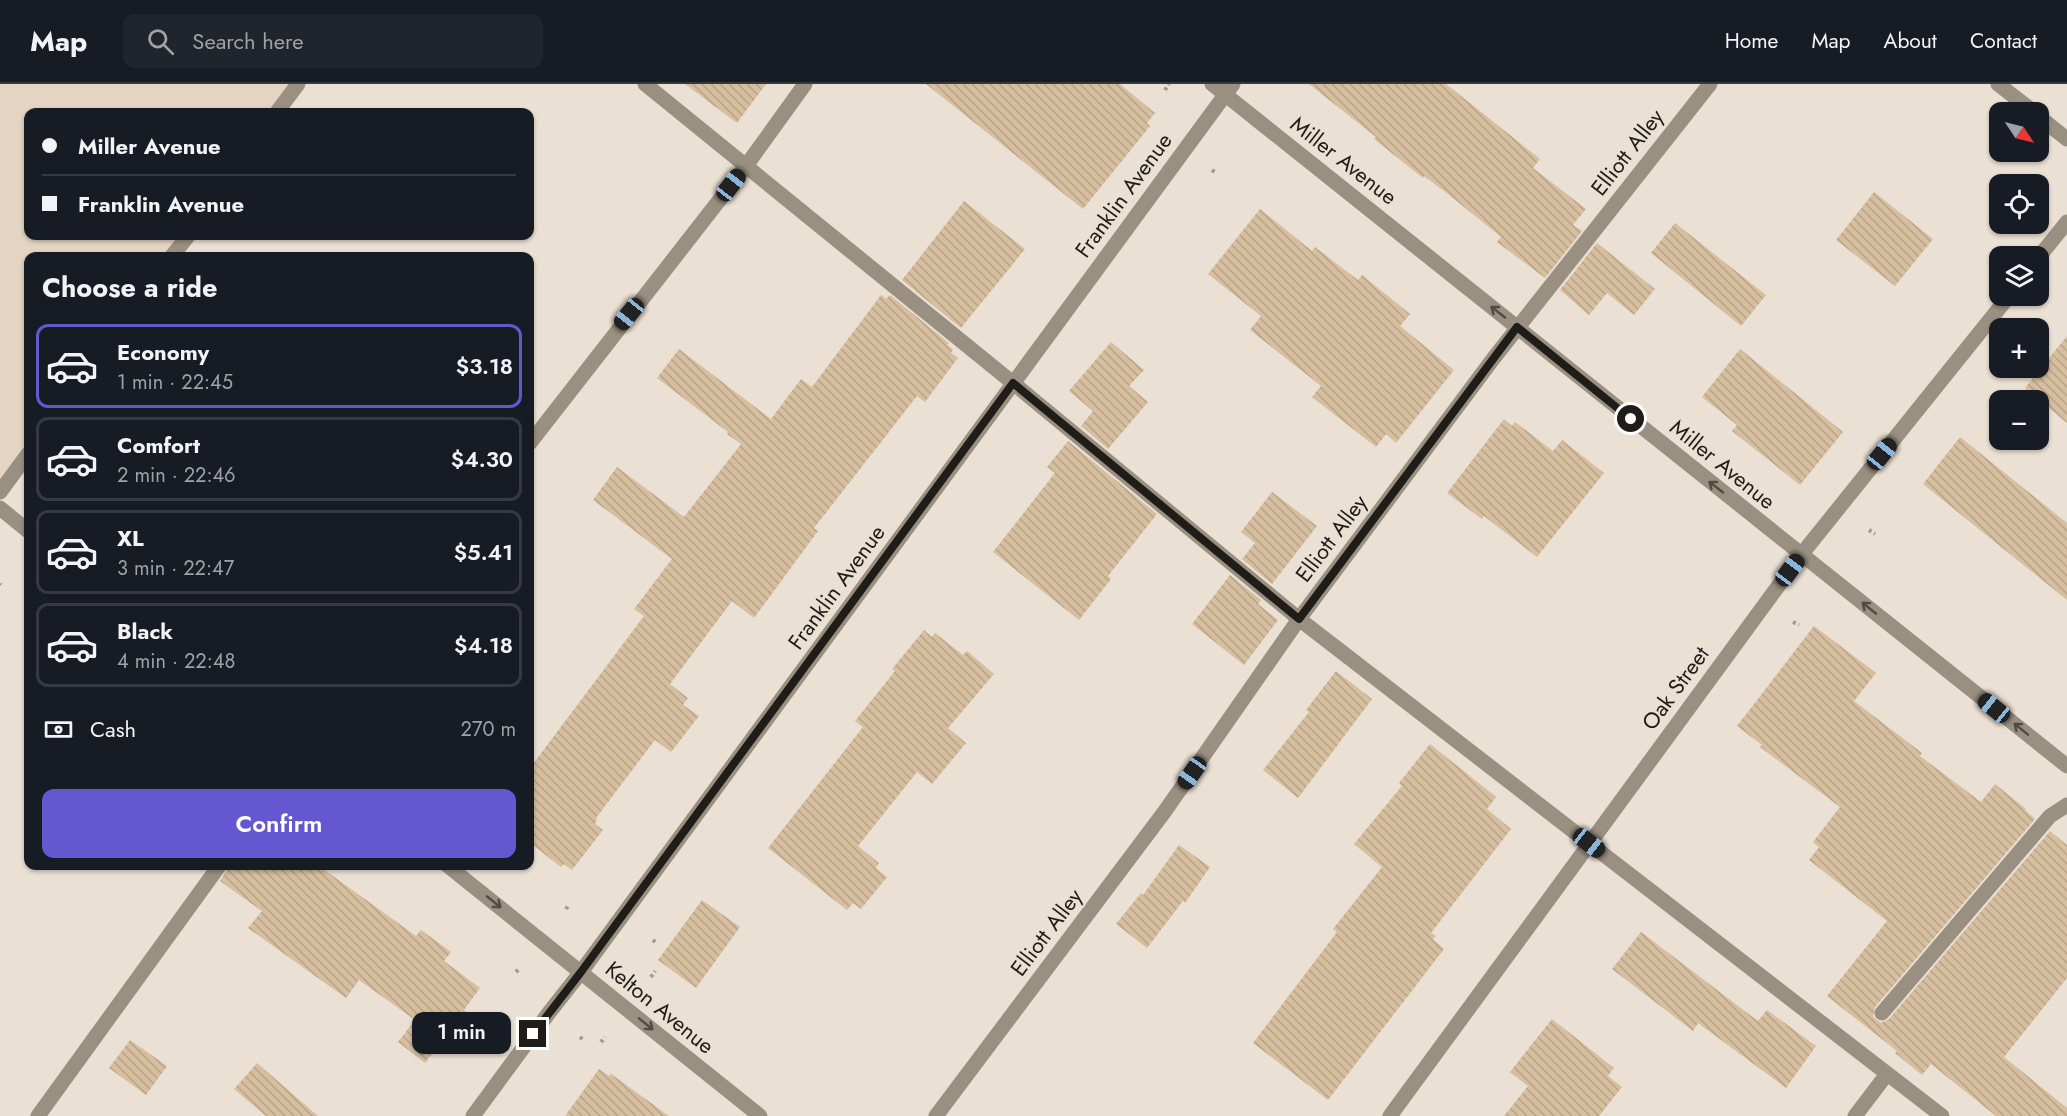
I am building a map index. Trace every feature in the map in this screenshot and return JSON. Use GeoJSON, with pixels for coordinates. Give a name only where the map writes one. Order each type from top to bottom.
{"type":"FeatureCollection","features":[{"type":"Feature","properties":{"kind":"street"},"geometry":{"type":"LineString","coordinates":[[280,108],[298,84]]}},
{"type":"Feature","properties":{"kind":"street"},"geometry":{"type":"LineString","coordinates":[[645,84],[1299,619],[1942,1116]]}},
{"type":"Feature","properties":{"kind":"street"},"geometry":{"type":"LineString","coordinates":[[534,438],[746,166],[805,84]]}},
{"type":"Feature","properties":{"kind":"street","name":"Miller Avenue"},"geometry":{"type":"LineString","coordinates":[[1212,84],[1229,89],[1517,327],[2067,766]]}},
{"type":"Feature","properties":{"kind":"street","name":"Elliott Alley"},"geometry":{"type":"LineString","coordinates":[[936,1116],[1165,811],[1299,619],[1517,327],[1710,84]]}},
{"type":"Feature","properties":{"kind":"street"},"geometry":{"type":"LineString","coordinates":[[1998,84],[2021,102]]}},
{"type":"Feature","properties":{"kind":"street","name":"Franklin Avenue"},"geometry":{"type":"LineString","coordinates":[[473,1116],[1229,89]]}},
{"type":"Feature","properties":{"kind":"street"},"geometry":{"type":"LineString","coordinates":[[2049,125],[2067,139]]}},
{"type":"Feature","properties":{"kind":"street"},"geometry":{"type":"LineString","coordinates":[[2048,246],[2067,222]]}},
{"type":"Feature","properties":{"kind":"street"},"geometry":{"type":"LineString","coordinates":[[175,252],[185,240]]}},
{"type":"Feature","properties":{"kind":"street","name":"Oak Street"},"geometry":{"type":"LineString","coordinates":[[1390,1116],[1801,555],[2000,306]]}},
{"type":"Feature","properties":{"kind":"street"},"geometry":{"type":"LineString","coordinates":[[0,492],[24,459]]}},
{"type":"Feature","properties":{"kind":"street"},"geometry":{"type":"LineString","coordinates":[[0,508],[24,528]]}},
{"type":"Feature","properties":{"kind":"street"},"geometry":{"type":"LineString","coordinates":[[1882,1013],[2050,816],[2067,805]]}},
{"type":"Feature","properties":{"kind":"street"},"geometry":{"type":"LineString","coordinates":[[38,1116],[216,870]]}},
{"type":"Feature","properties":{"kind":"street","name":"Kelton Avenue"},"geometry":{"type":"LineString","coordinates":[[453,870],[760,1116]]}},
{"type":"Feature","properties":{"kind":"street"},"geometry":{"type":"LineString","coordinates":[[1855,1116],[1887,1074]]}},
{"type":"Feature","properties":{"kind":"path"},"geometry":{"type":"LineString","coordinates":[[1165,90],[1169,84]]}},
{"type":"Feature","properties":{"kind":"path"},"geometry":{"type":"LineString","coordinates":[[1869,530],[1875,534]]}},
{"type":"Feature","properties":{"kind":"path"},"geometry":{"type":"LineString","coordinates":[[1793,622],[1799,625]]}},
{"type":"Feature","properties":{"kind":"path"},"geometry":{"type":"LineString","coordinates":[[653,940],[657,944]]}},
{"type":"Feature","properties":{"kind":"path"},"geometry":{"type":"LineString","coordinates":[[651,977],[655,971]]}},
{"type":"Feature","properties":{"kind":"path"},"geometry":{"type":"LineString","coordinates":[[601,1042],[605,1037]]}},
{"type":"Feature","properties":{"kind":"shaded area"},"geometry":{"type":"Polygon","coordinates":[[[0,84],[298,84],[281,108],[24,108],[24,240],[185,240],[176,252],[24,252],[24,462],[0,496],[0,84]]]}},
{"type":"Feature","properties":{"kind":"building"},"geometry":{"type":"Polygon","coordinates":[[[685,84],[766,84],[737,123],[685,84]]]}},
{"type":"Feature","properties":{"kind":"building"},"geometry":{"type":"Polygon","coordinates":[[[926,84],[1120,84],[1155,113],[1147,123],[1150,126],[1083,209],[926,84]]]}},
{"type":"Feature","properties":{"kind":"building"},"geometry":{"type":"Polygon","coordinates":[[[1309,84],[1446,84],[1540,159],[1533,168],[1586,209],[1573,225],[1582,231],[1545,278],[1497,242],[1501,237],[1374,139],[1376,137],[1309,84]]]}},
{"type":"Feature","properties":{"kind":"building"},"geometry":{"type":"Polygon","coordinates":[[[1874,192],[1933,239],[1895,286],[1836,240],[1874,192]]]}},
{"type":"Feature","properties":{"kind":"building"},"geometry":{"type":"Polygon","coordinates":[[[964,201],[1025,249],[961,328],[902,280],[964,201]]]}},
{"type":"Feature","properties":{"kind":"building"},"geometry":{"type":"Polygon","coordinates":[[[1260,209],[1312,251],[1315,247],[1358,280],[1362,275],[1410,314],[1400,326],[1454,370],[1396,443],[1386,434],[1376,447],[1312,397],[1321,386],[1250,330],[1261,316],[1208,274],[1260,209]]]}},
{"type":"Feature","properties":{"kind":"building"},"geometry":{"type":"Polygon","coordinates":[[[1675,223],[1766,295],[1741,326],[1651,253],[1675,223]]]}},
{"type":"Feature","properties":{"kind":"building"},"geometry":{"type":"Polygon","coordinates":[[[1597,243],[1655,289],[1634,315],[1607,293],[1589,315],[1560,290],[1597,243]]]}},
{"type":"Feature","properties":{"kind":"building"},"geometry":{"type":"Polygon","coordinates":[[[881,295],[886,299],[890,295],[949,343],[947,345],[953,349],[951,353],[958,358],[925,402],[917,396],[814,528],[818,531],[754,618],[732,601],[670,684],[688,698],[683,705],[699,716],[671,752],[655,740],[596,818],[595,824],[603,830],[572,870],[564,864],[561,867],[534,846],[534,763],[644,616],[634,609],[672,559],[593,500],[617,467],[684,517],[741,444],[657,378],[679,349],[771,419],[801,379],[812,387],[881,295]]]}},
{"type":"Feature","properties":{"kind":"building"},"geometry":{"type":"Polygon","coordinates":[[[2067,336],[2067,423],[2049,408],[2049,390],[2025,388],[2033,378],[2049,378],[2049,358],[2067,336]]]}},
{"type":"Feature","properties":{"kind":"building"},"geometry":{"type":"Polygon","coordinates":[[[1111,342],[1144,370],[1129,386],[1148,402],[1108,449],[1081,426],[1093,411],[1069,391],[1111,342]]]}},
{"type":"Feature","properties":{"kind":"building"},"geometry":{"type":"Polygon","coordinates":[[[1740,349],[1843,432],[1800,485],[1732,431],[1737,425],[1702,397],[1740,349]]]}},
{"type":"Feature","properties":{"kind":"building"},"geometry":{"type":"Polygon","coordinates":[[[1504,419],[1512,426],[1515,422],[1553,451],[1562,440],[1604,473],[1537,557],[1484,516],[1482,519],[1447,493],[1504,419]]]}},
{"type":"Feature","properties":{"kind":"building"},"geometry":{"type":"Polygon","coordinates":[[[1960,437],[2067,523],[2067,600],[1923,484],[1960,437]]]}},
{"type":"Feature","properties":{"kind":"building"},"geometry":{"type":"Polygon","coordinates":[[[1068,441],[1157,514],[1108,576],[1111,579],[1079,620],[993,552],[1055,473],[1047,467],[1068,441]]]}},
{"type":"Feature","properties":{"kind":"building"},"geometry":{"type":"Polygon","coordinates":[[[1272,492],[1317,526],[1272,584],[1242,559],[1255,543],[1241,532],[1272,492]]]}},
{"type":"Feature","properties":{"kind":"building"},"geometry":{"type":"Polygon","coordinates":[[[1230,575],[1261,600],[1258,604],[1278,620],[1244,665],[1192,624],[1230,575]]]}},
{"type":"Feature","properties":{"kind":"building"},"geometry":{"type":"Polygon","coordinates":[[[1814,626],[1876,673],[1854,701],[1922,753],[1920,756],[1981,802],[1995,784],[2035,819],[1875,1007],[1873,1017],[1881,1023],[1889,1019],[2050,831],[2067,845],[2067,978],[2004,1057],[2067,1108],[2067,1116],[1996,1116],[1931,1064],[1922,1075],[1895,1053],[1897,1051],[1827,996],[1887,921],[1809,860],[1819,847],[1813,842],[1840,807],[1760,747],[1762,745],[1737,726],[1814,626]]]}},
{"type":"Feature","properties":{"kind":"building"},"geometry":{"type":"Polygon","coordinates":[[[924,630],[932,637],[935,633],[963,655],[967,651],[994,674],[948,728],[966,743],[932,784],[917,772],[858,846],[879,863],[876,868],[887,877],[861,909],[853,903],[847,910],[768,848],[863,727],[855,721],[895,671],[892,669],[924,630]]]}},
{"type":"Feature","properties":{"kind":"building"},"geometry":{"type":"Polygon","coordinates":[[[1336,671],[1372,699],[1298,798],[1263,770],[1309,712],[1306,710],[1336,671]]]}},
{"type":"Feature","properties":{"kind":"building"},"geometry":{"type":"Polygon","coordinates":[[[1430,744],[1496,797],[1487,809],[1511,829],[1431,933],[1436,936],[1433,939],[1444,949],[1328,1100],[1253,1043],[1337,932],[1333,929],[1382,867],[1354,844],[1402,786],[1399,783],[1430,744]]]}},
{"type":"Feature","properties":{"kind":"building"},"geometry":{"type":"Polygon","coordinates":[[[1179,845],[1210,867],[1185,903],[1183,901],[1147,948],[1116,924],[1141,893],[1143,895],[1179,845]]]}},
{"type":"Feature","properties":{"kind":"building"},"geometry":{"type":"Polygon","coordinates":[[[227,870],[325,870],[416,936],[421,930],[451,952],[444,961],[480,988],[464,1010],[472,1015],[451,1043],[444,1038],[425,1063],[398,1042],[415,1020],[359,980],[346,998],[248,928],[262,911],[220,881],[227,870]]]}},
{"type":"Feature","properties":{"kind":"building"},"geometry":{"type":"Polygon","coordinates":[[[702,900],[740,927],[696,988],[658,960],[702,900]]]}},
{"type":"Feature","properties":{"kind":"building"},"geometry":{"type":"Polygon","coordinates":[[[1641,932],[1758,1021],[1767,1010],[1816,1046],[1786,1088],[1698,1023],[1693,1031],[1612,969],[1641,932]]]}},
{"type":"Feature","properties":{"kind":"building"},"geometry":{"type":"Polygon","coordinates":[[[1552,1019],[1614,1068],[1608,1076],[1622,1087],[1599,1116],[1504,1116],[1528,1086],[1510,1072],[1552,1019]]]}},
{"type":"Feature","properties":{"kind":"building"},"geometry":{"type":"Polygon","coordinates":[[[130,1040],[167,1066],[146,1095],[109,1068],[130,1040]]]}},
{"type":"Feature","properties":{"kind":"building"},"geometry":{"type":"Polygon","coordinates":[[[257,1063],[318,1116],[266,1116],[234,1089],[257,1063]]]}},
{"type":"Feature","properties":{"kind":"building"},"geometry":{"type":"Polygon","coordinates":[[[599,1069],[609,1076],[611,1074],[669,1116],[565,1116],[599,1069]]]}},
{"type":"Feature","properties":{"kind":"route"},"geometry":{"type":"LineString","coordinates":[[533,1034],[581,972],[1013,383],[1299,619],[1517,327],[1631,419]]}}]}
